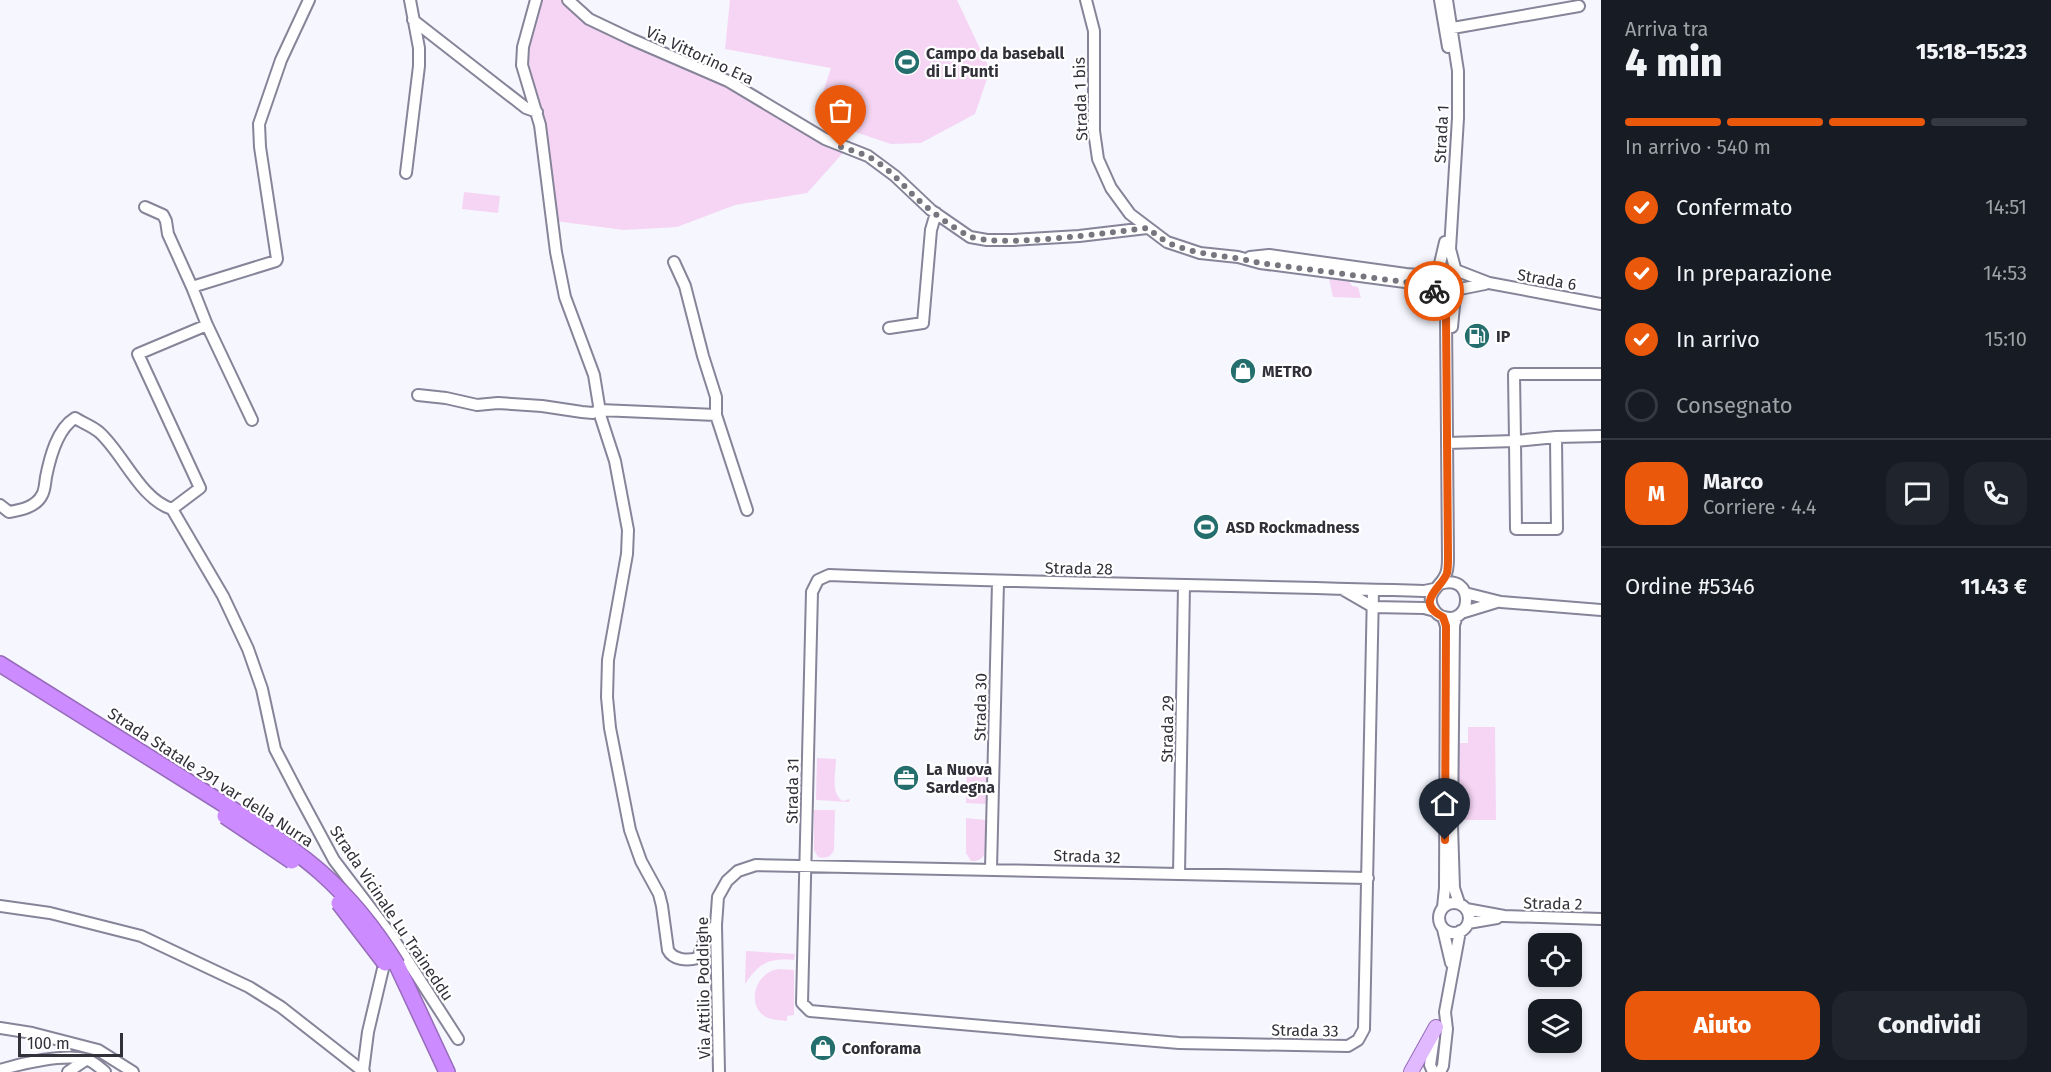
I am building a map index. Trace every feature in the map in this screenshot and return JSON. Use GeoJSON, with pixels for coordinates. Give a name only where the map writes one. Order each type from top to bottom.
{"type":"FeatureCollection","features":[{"type":"Feature","properties":{"kind":"highway","name":"Strada Statale 291 var della Nurra"},"geometry":{"type":"LineString","coordinates":[[0,664],[220,807],[300,867],[327,891],[393,968],[447,1072]]}},
{"type":"Feature","properties":{"kind":"highway","name":"Strada Statale 291 var della Nurra"},"geometry":{"type":"LineString","coordinates":[[0,675],[220,807]]}},
{"type":"Feature","properties":{"kind":"highway","name":"Strada Statale 291 var della Nurra"},"geometry":{"type":"LineString","coordinates":[[393,968],[437,1072]]}},
{"type":"Feature","properties":{"kind":"main road"},"geometry":{"type":"LineString","coordinates":[[1411,1072],[1436,1027]]}},
{"type":"Feature","properties":{"kind":"street"},"geometry":{"type":"LineString","coordinates":[[192,287],[276,261],[260,147],[259,124],[281,60],[309,0]]}},
{"type":"Feature","properties":{"kind":"street"},"geometry":{"type":"LineString","coordinates":[[406,173],[419,66],[419,48],[410,0]]}},
{"type":"Feature","properties":{"kind":"street"},"geometry":{"type":"LineString","coordinates":[[536,0],[521,58],[537,112],[559,269],[569,310],[594,375],[628,530],[627,554],[608,660],[606,682],[610,728],[630,830],[641,861],[660,900],[670,955],[676,958],[698,958],[706,933],[716,925]]}},
{"type":"Feature","properties":{"kind":"street","name":"Via Vittorino Era"},"geometry":{"type":"LineString","coordinates":[[568,0],[589,20],[728,81],[825,139],[868,156],[896,176],[916,198],[970,237],[987,240],[1079,236],[1148,228]]}},
{"type":"Feature","properties":{"kind":"street","name":"Strada 1 bis"},"geometry":{"type":"LineString","coordinates":[[1086,0],[1094,32],[1094,131],[1098,159],[1111,188],[1130,214],[1167,242],[1200,253],[1405,282],[1435,292]]}},
{"type":"Feature","properties":{"kind":"street","name":"Strada 1"},"geometry":{"type":"LineString","coordinates":[[1440,0],[1458,71],[1458,118],[1450,249],[1457,270]]}},
{"type":"Feature","properties":{"kind":"street","name":"Strada 1"},"geometry":{"type":"LineString","coordinates":[[1437,270],[1445,246],[1452,117],[1452,72],[1447,0]]}},
{"type":"Feature","properties":{"kind":"street"},"geometry":{"type":"LineString","coordinates":[[1449,29],[1579,6]]}},
{"type":"Feature","properties":{"kind":"street"},"geometry":{"type":"LineString","coordinates":[[413,21],[526,108],[537,112]]}},
{"type":"Feature","properties":{"kind":"street"},"geometry":{"type":"LineString","coordinates":[[145,207],[163,215],[168,234],[207,325],[252,420]]}},
{"type":"Feature","properties":{"kind":"street"},"geometry":{"type":"LineString","coordinates":[[889,328],[923,323],[931,230],[936,213]]}},
{"type":"Feature","properties":{"kind":"street","name":"Strada 1 bis"},"geometry":{"type":"LineString","coordinates":[[1238,257],[1269,255],[1406,274],[1437,270]]}},
{"type":"Feature","properties":{"kind":"street"},"geometry":{"type":"LineString","coordinates":[[674,262],[685,286],[716,397],[716,415],[747,510]]}},
{"type":"Feature","properties":{"kind":"street"},"geometry":{"type":"LineString","coordinates":[[1440,1072],[1443,1066],[1447,1029],[1445,1012],[1452,968],[1460,932],[1468,923],[1469,916],[1462,906],[1454,881],[1452,826],[1454,625],[1466,603],[1454,568],[1450,443],[1446,316],[1431,278],[1437,270],[1449,266],[1457,270],[1462,280],[1452,326],[1450,443],[1448,558],[1447,573],[1437,586],[1431,600],[1446,626],[1445,888],[1443,907],[1438,918],[1443,928],[1452,968]]}},
{"type":"Feature","properties":{"kind":"street","name":"Strada 6"},"geometry":{"type":"LineString","coordinates":[[1457,270],[1489,283],[1601,304]]}},
{"type":"Feature","properties":{"kind":"street","name":"Strada 6"},"geometry":{"type":"LineString","coordinates":[[1458,292],[1477,284],[1489,283]]}},
{"type":"Feature","properties":{"kind":"street"},"geometry":{"type":"LineString","coordinates":[[1435,292],[1447,297],[1458,292]]}},
{"type":"Feature","properties":{"kind":"street"},"geometry":{"type":"LineString","coordinates":[[0,505],[9,512],[37,502],[43,494],[58,438],[65,426],[75,418],[99,432],[145,489],[164,507],[172,509],[200,488],[138,354],[207,325]]}},
{"type":"Feature","properties":{"kind":"street"},"geometry":{"type":"LineString","coordinates":[[1556,437],[1557,529],[1516,529],[1514,374],[1601,374]]}},
{"type":"Feature","properties":{"kind":"street"},"geometry":{"type":"LineString","coordinates":[[418,395],[477,405],[498,403],[582,412],[600,410],[716,415]]}},
{"type":"Feature","properties":{"kind":"street"},"geometry":{"type":"LineString","coordinates":[[1450,443],[1601,436]]}},
{"type":"Feature","properties":{"kind":"street","name":"Strada Vicinale Lu Traineddu"},"geometry":{"type":"LineString","coordinates":[[172,509],[223,596],[248,649],[262,689],[275,749],[334,860],[391,935],[458,1039]]}},
{"type":"Feature","properties":{"kind":"street","name":"Strada 28"},"geometry":{"type":"LineString","coordinates":[[818,580],[829,575],[998,582],[1424,591],[1437,586]]}},
{"type":"Feature","properties":{"kind":"street","name":"Strada 31"},"geometry":{"type":"LineString","coordinates":[[802,1004],[812,592],[818,580]]}},
{"type":"Feature","properties":{"kind":"street","name":"Strada 30"},"geometry":{"type":"LineString","coordinates":[[991,869],[998,582]]}},
{"type":"Feature","properties":{"kind":"street"},"geometry":{"type":"LineString","coordinates":[[1437,586],[1451,582],[1463,590],[1501,602],[1601,610]]}},
{"type":"Feature","properties":{"kind":"street","name":"Strada 29"},"geometry":{"type":"LineString","coordinates":[[1179,874],[1184,585]]}},
{"type":"Feature","properties":{"kind":"street","name":"Strada 28"},"geometry":{"type":"LineString","coordinates":[[1340,588],[1372,607],[1424,609],[1439,614]]}},
{"type":"Feature","properties":{"kind":"street","name":"Strada 33"},"geometry":{"type":"LineString","coordinates":[[802,1004],[810,1011],[1179,1044],[1348,1046],[1358,1040],[1364,1029],[1373,590]]}},
{"type":"Feature","properties":{"kind":"street"},"geometry":{"type":"LineString","coordinates":[[1439,614],[1459,614],[1501,602]]}},
{"type":"Feature","properties":{"kind":"street","name":"Via Attilio Poddighe"},"geometry":{"type":"LineString","coordinates":[[719,1072],[716,925],[718,897],[727,881],[738,871],[756,865],[805,865]]}},
{"type":"Feature","properties":{"kind":"street","name":"Strada 32"},"geometry":{"type":"LineString","coordinates":[[805,865],[1368,878]]}},
{"type":"Feature","properties":{"kind":"street"},"geometry":{"type":"LineString","coordinates":[[1443,907],[1450,903],[1462,906]]}},
{"type":"Feature","properties":{"kind":"street"},"geometry":{"type":"LineString","coordinates":[[0,906],[50,913],[141,936],[249,987],[281,1007],[364,1072]]}},
{"type":"Feature","properties":{"kind":"street","name":"Strada 2"},"geometry":{"type":"LineString","coordinates":[[1462,906],[1504,916],[1601,919]]}},
{"type":"Feature","properties":{"kind":"street","name":"Strada 2"},"geometry":{"type":"LineString","coordinates":[[1468,923],[1504,916]]}},
{"type":"Feature","properties":{"kind":"street"},"geometry":{"type":"LineString","coordinates":[[1443,928],[1453,933],[1460,932]]}},
{"type":"Feature","properties":{"kind":"street"},"geometry":{"type":"LineString","coordinates":[[364,1072],[368,1032],[391,935]]}},
{"type":"Feature","properties":{"kind":"street"},"geometry":{"type":"LineString","coordinates":[[1433,1072],[1430,1065],[1436,1027],[1445,1012]]}},
{"type":"Feature","properties":{"kind":"street"},"geometry":{"type":"LineString","coordinates":[[0,1028],[32,1033],[98,1050],[133,1072]]}},
{"type":"Feature","properties":{"kind":"street"},"geometry":{"type":"LineString","coordinates":[[68,1072],[87,1059]]}},
{"type":"Feature","properties":{"kind":"street"},"geometry":{"type":"LineString","coordinates":[[0,1070],[26,1061],[87,1059],[105,1072]]}},
{"type":"Feature","properties":{"kind":"shaded area"},"geometry":{"type":"Polygon","coordinates":[[[538,0],[566,0],[592,21],[773,104],[843,153],[807,193],[735,205],[677,227],[624,230],[555,221],[541,116],[525,56],[538,0]]]}},
{"type":"Feature","properties":{"kind":"shaded area","name":"Campo da baseball di Li Punti"},"geometry":{"type":"Polygon","coordinates":[[[730,0],[957,0],[990,70],[975,114],[921,143],[891,144],[837,126],[818,107],[831,68],[725,49],[730,0]]]}},
{"type":"Feature","properties":{"kind":"shaded area"},"geometry":{"type":"Polygon","coordinates":[[[464,192],[500,196],[498,213],[462,209],[464,192]]]}},
{"type":"Feature","properties":{"kind":"shaded area"},"geometry":{"type":"Polygon","coordinates":[[[1329,279],[1349,281],[1352,286],[1358,287],[1361,298],[1333,297],[1329,279]]]}},
{"type":"Feature","properties":{"kind":"shaded area"},"geometry":{"type":"Polygon","coordinates":[[[1468,727],[1495,727],[1496,820],[1463,820],[1457,817],[1456,743],[1468,743],[1468,727]]]}},
{"type":"Feature","properties":{"kind":"shaded area"},"geometry":{"type":"Polygon","coordinates":[[[817,758],[836,759],[836,793],[843,801],[850,799],[849,802],[816,800],[817,758]]]}},
{"type":"Feature","properties":{"kind":"shaded area"},"geometry":{"type":"Polygon","coordinates":[[[967,766],[988,767],[985,804],[966,803],[967,766]]]}},
{"type":"Feature","properties":{"kind":"shaded area"},"geometry":{"type":"Polygon","coordinates":[[[814,810],[835,810],[834,850],[826,858],[818,857],[814,850],[814,810]]]}},
{"type":"Feature","properties":{"kind":"shaded area"},"geometry":{"type":"Polygon","coordinates":[[[966,818],[986,820],[985,853],[978,860],[971,861],[966,853],[966,818]]]}},
{"type":"Feature","properties":{"kind":"shaded area"},"geometry":{"type":"Polygon","coordinates":[[[746,951],[795,954],[794,960],[765,963],[745,984],[746,951]]]}},
{"type":"Feature","properties":{"kind":"shaded area"},"geometry":{"type":"Polygon","coordinates":[[[779,969],[794,970],[794,1015],[787,1016],[787,1021],[768,1018],[756,1007],[758,983],[770,972],[779,969]]]}},
{"type":"Feature","properties":{"kind":"way so far"},"geometry":{"type":"LineString","coordinates":[[841,147],[868,156],[896,176],[916,198],[952,225],[977,239],[1013,240],[1079,236],[1148,228],[1167,242],[1200,253],[1419,284],[1432,288],[1434,291]]}},
{"type":"Feature","properties":{"kind":"place","name":"Campo da baseball di Li Punti"},"geometry":{"type":"Point","coordinates":[907,62]}},
{"type":"Feature","properties":{"kind":"place","name":"IP"},"geometry":{"type":"Point","coordinates":[1477,336]}},
{"type":"Feature","properties":{"kind":"place","name":"METRO"},"geometry":{"type":"Point","coordinates":[1243,371]}},
{"type":"Feature","properties":{"kind":"place","name":"ASD Rockmadness"},"geometry":{"type":"Point","coordinates":[1206,527]}},
{"type":"Feature","properties":{"kind":"place","name":"La Nuova Sardegna"},"geometry":{"type":"Point","coordinates":[906,778]}},
{"type":"Feature","properties":{"kind":"place","name":"Conforama"},"geometry":{"type":"Point","coordinates":[823,1048]}},
{"type":"Feature","properties":{"kind":"route"},"geometry":{"type":"LineString","coordinates":[[1434,291],[1438,295],[1446,316],[1448,558],[1447,573],[1434,589],[1431,600],[1432,606],[1443,617],[1446,626],[1445,840]]}}]}
